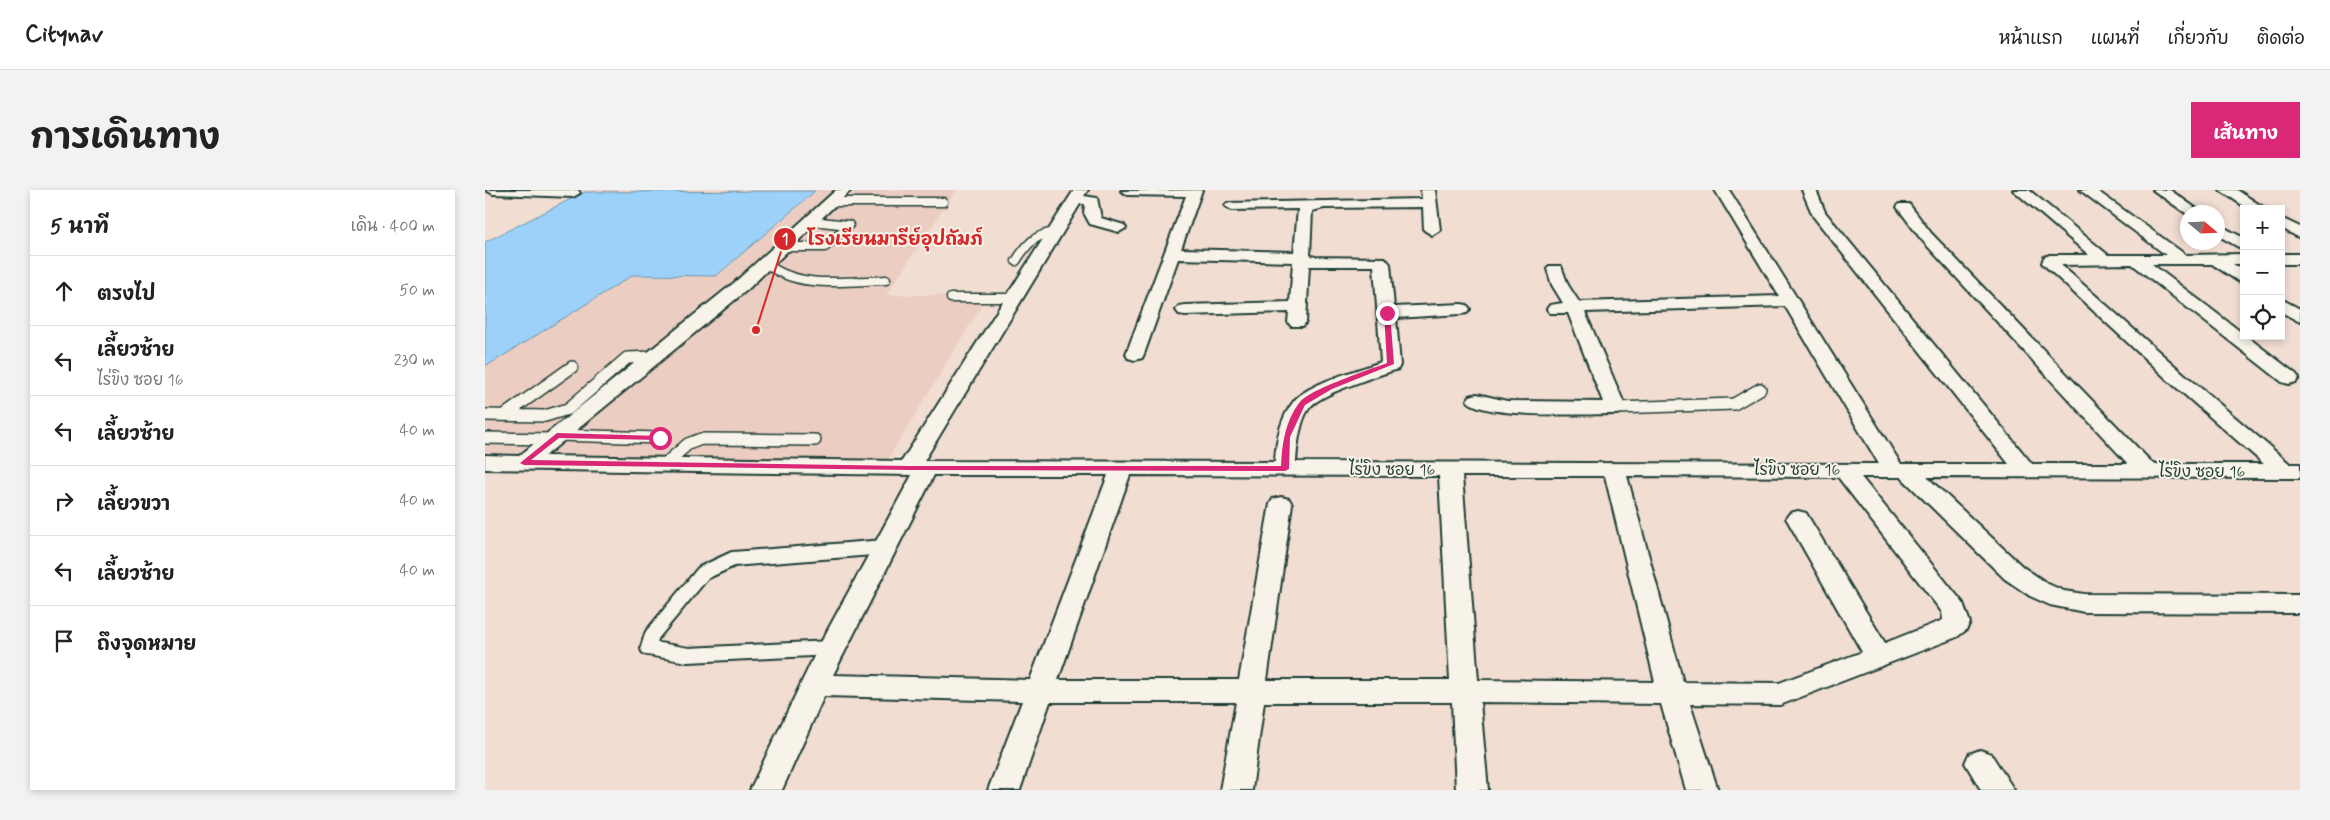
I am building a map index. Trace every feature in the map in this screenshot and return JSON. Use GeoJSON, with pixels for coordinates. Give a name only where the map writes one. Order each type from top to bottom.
{"type":"FeatureCollection","features":[{"type":"Feature","properties":{"kind":"street"},"geometry":{"type":"LineString","coordinates":[[493,190],[573,193]]}},
{"type":"Feature","properties":{"kind":"street"},"geometry":{"type":"LineString","coordinates":[[524,463],[741,286],[844,190]]}},
{"type":"Feature","properties":{"kind":"street"},"geometry":{"type":"LineString","coordinates":[[1722,190],[1789,301],[1901,470],[2014,573],[2039,590],[2059,599],[2084,602],[2300,604]]}},
{"type":"Feature","properties":{"kind":"street"},"geometry":{"type":"LineString","coordinates":[[1809,190],[1818,213],[2025,470]]}},
{"type":"Feature","properties":{"kind":"street"},"geometry":{"type":"LineString","coordinates":[[2020,190],[2103,259]]}},
{"type":"Feature","properties":{"kind":"street"},"geometry":{"type":"LineString","coordinates":[[2087,190],[2182,259]]}},
{"type":"Feature","properties":{"kind":"street"},"geometry":{"type":"LineString","coordinates":[[2160,190],[2183,205]]}},
{"type":"Feature","properties":{"kind":"street"},"geometry":{"type":"LineString","coordinates":[[2227,190],[2252,205]]}},
{"type":"Feature","properties":{"kind":"street"},"geometry":{"type":"LineString","coordinates":[[1128,191],[1195,191],[1135,354]]}},
{"type":"Feature","properties":{"kind":"street"},"geometry":{"type":"LineString","coordinates":[[766,790],[832,648],[885,547],[917,468],[1015,298],[1078,194],[1092,201],[1091,213],[1095,221],[1119,228]]}},
{"type":"Feature","properties":{"kind":"street"},"geometry":{"type":"LineString","coordinates":[[1232,206],[1312,206],[1428,196],[1432,230]]}},
{"type":"Feature","properties":{"kind":"street"},"geometry":{"type":"LineString","coordinates":[[1185,310],[1297,314],[1305,209],[1312,206]]}},
{"type":"Feature","properties":{"kind":"street"},"geometry":{"type":"LineString","coordinates":[[1903,207],[1926,236],[2147,471]]}},
{"type":"Feature","properties":{"kind":"street"},"geometry":{"type":"LineString","coordinates":[[2285,224],[2300,233]]}},
{"type":"Feature","properties":{"kind":"street"},"geometry":{"type":"LineString","coordinates":[[2225,233],[2240,242]]}},
{"type":"Feature","properties":{"kind":"street"},"geometry":{"type":"LineString","coordinates":[[1172,254],[1301,257],[1313,262],[1379,261],[1382,264],[1391,364],[1330,387],[1302,403],[1287,437],[1285,469]]}},
{"type":"Feature","properties":{"kind":"street"},"geometry":{"type":"LineString","coordinates":[[2135,259],[2289,378]]}},
{"type":"Feature","properties":{"kind":"street"},"geometry":{"type":"LineString","coordinates":[[2215,259],[2240,275]]}},
{"type":"Feature","properties":{"kind":"street"},"geometry":{"type":"LineString","coordinates":[[2240,259],[2050,260],[2050,263],[2176,377],[2292,471]]}},
{"type":"Feature","properties":{"kind":"street"},"geometry":{"type":"LineString","coordinates":[[1477,400],[1490,405],[1507,407],[1616,408],[1565,308],[1555,269]]}},
{"type":"Feature","properties":{"kind":"street"},"geometry":{"type":"LineString","coordinates":[[1565,308],[1789,301]]}},
{"type":"Feature","properties":{"kind":"street"},"geometry":{"type":"LineString","coordinates":[[2285,307],[2300,317]]}},
{"type":"Feature","properties":{"kind":"street"},"geometry":{"type":"LineString","coordinates":[[1387,313],[1461,308]]}},
{"type":"Feature","properties":{"kind":"street","name":"ไร่ขิง ซอย 16"},"geometry":{"type":"LineString","coordinates":[[485,462],[917,468],[2292,471]]}},
{"type":"Feature","properties":{"kind":"street"},"geometry":{"type":"LineString","coordinates":[[1004,790],[1121,469]]}},
{"type":"Feature","properties":{"kind":"street"},"geometry":{"type":"LineString","coordinates":[[1450,469],[1472,790]]}},
{"type":"Feature","properties":{"kind":"street"},"geometry":{"type":"LineString","coordinates":[[1614,469],[1672,693],[1702,790]]}},
{"type":"Feature","properties":{"kind":"street"},"geometry":{"type":"LineString","coordinates":[[814,685],[1039,690],[1780,694],[1948,630],[1957,623],[1954,610],[1843,469]]}},
{"type":"Feature","properties":{"kind":"street"},"geometry":{"type":"LineString","coordinates":[[1236,790],[1281,504]]}},
{"type":"Feature","properties":{"kind":"street"},"geometry":{"type":"LineString","coordinates":[[1798,518],[1879,657]]}},
{"type":"Feature","properties":{"kind":"street"},"geometry":{"type":"LineString","coordinates":[[1980,763],[1998,790]]}},
{"type":"Feature","properties":{"kind":"lane"},"geometry":{"type":"LineString","coordinates":[[831,202],[943,202]]}},
{"type":"Feature","properties":{"kind":"lane"},"geometry":{"type":"LineString","coordinates":[[783,247],[825,247],[849,225],[811,221]]}},
{"type":"Feature","properties":{"kind":"lane"},"geometry":{"type":"LineString","coordinates":[[1016,261],[1031,238],[1041,233],[1055,232]]}},
{"type":"Feature","properties":{"kind":"lane"},"geometry":{"type":"LineString","coordinates":[[766,263],[778,274],[786,277],[815,280],[886,280]]}},
{"type":"Feature","properties":{"kind":"lane"},"geometry":{"type":"LineString","coordinates":[[951,298],[1015,298]]}},
{"type":"Feature","properties":{"kind":"lane"},"geometry":{"type":"LineString","coordinates":[[485,415],[545,416],[568,409],[627,358],[654,357]]}},
{"type":"Feature","properties":{"kind":"lane"},"geometry":{"type":"LineString","coordinates":[[506,414],[571,367]]}},
{"type":"Feature","properties":{"kind":"lane"},"geometry":{"type":"LineString","coordinates":[[1616,408],[1692,407],[1734,404],[1760,389]]}},
{"type":"Feature","properties":{"kind":"lane"},"geometry":{"type":"LineString","coordinates":[[485,438],[660,438]]}},
{"type":"Feature","properties":{"kind":"lane"},"geometry":{"type":"LineString","coordinates":[[665,464],[688,444],[701,439],[815,440]]}},
{"type":"Feature","properties":{"kind":"lane"},"geometry":{"type":"LineString","coordinates":[[832,648],[688,655],[648,648],[652,635],[703,573],[733,559],[885,547]]}},
{"type":"Feature","properties":{"kind":"shaded area"},"geometry":{"type":"Polygon","coordinates":[[[596,190],[956,190],[886,295],[988,295],[888,459],[485,462],[485,365],[490,364],[633,275],[716,276],[814,191],[591,192],[596,190]]]}},
{"type":"Feature","properties":{"kind":"water"},"geometry":{"type":"Polygon","coordinates":[[[815,191],[716,276],[633,275],[490,364],[485,365],[485,242],[585,192],[815,191]]]}},
{"type":"Feature","properties":{"kind":"place","name":"โรงเรียนมารีย์อุปถัมภ์"},"geometry":{"type":"Point","coordinates":[756,330]}},
{"type":"Feature","properties":{"kind":"route"},"geometry":{"type":"LineString","coordinates":[[660,438],[557,436],[524,463],[909,468],[1285,469],[1287,437],[1299,406],[1305,400],[1330,387],[1391,364],[1387,313]]}}]}
